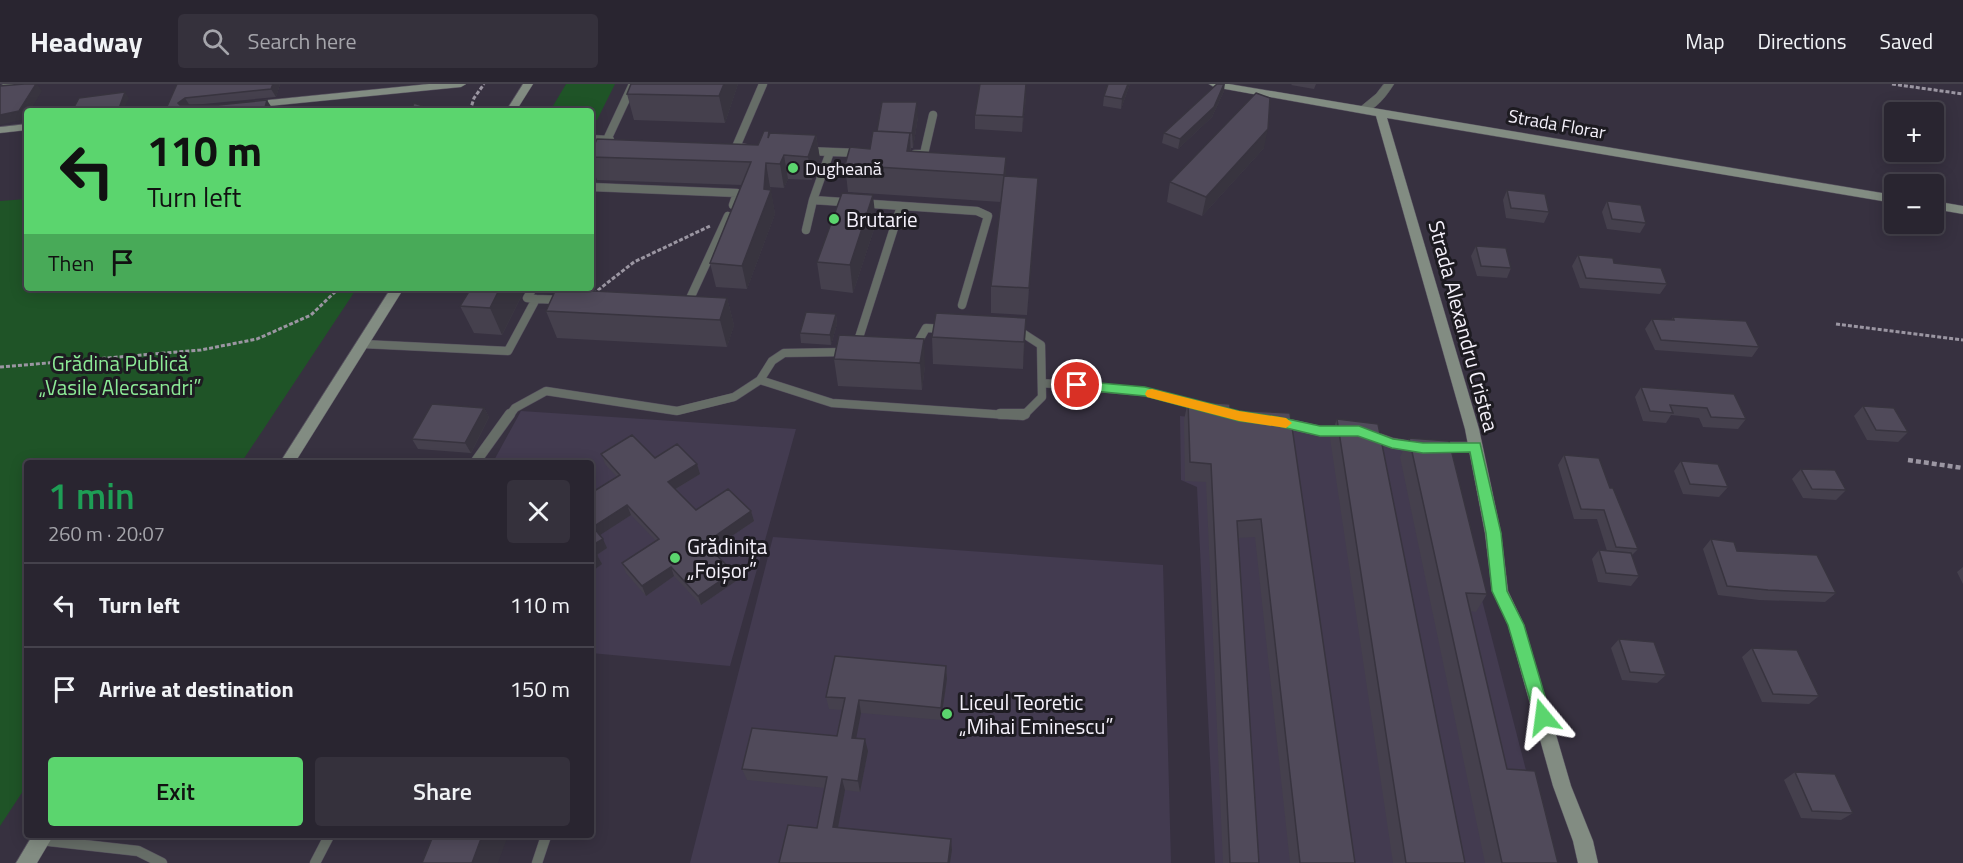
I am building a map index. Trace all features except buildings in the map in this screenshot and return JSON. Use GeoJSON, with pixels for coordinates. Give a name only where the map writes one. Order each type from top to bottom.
{"type":"FeatureCollection","features":[{"type":"Feature","properties":{"kind":"street"},"geometry":{"type":"LineString","coordinates":[[0,93],[9,84]]}},
{"type":"Feature","properties":{"kind":"street"},"geometry":{"type":"LineString","coordinates":[[235,106],[382,88],[461,84]]}},
{"type":"Feature","properties":{"kind":"street"},"geometry":{"type":"LineString","coordinates":[[513,108],[528,84]]}},
{"type":"Feature","properties":{"kind":"street","name":"Strada Florar"},"geometry":{"type":"LineString","coordinates":[[1214,84],[1884,197]]}},
{"type":"Feature","properties":{"kind":"street"},"geometry":{"type":"LineString","coordinates":[[1363,110],[1380,96],[1389,84]]}},
{"type":"Feature","properties":{"kind":"street","name":"Strada Alexandru Cristea"},"geometry":{"type":"LineString","coordinates":[[1380,112],[1410,208],[1475,447],[1493,533],[1500,591],[1516,625],[1562,786],[1583,841],[1588,863]]}},
{"type":"Feature","properties":{"kind":"street"},"geometry":{"type":"LineString","coordinates":[[0,130],[24,127]]}},
{"type":"Feature","properties":{"kind":"street"},"geometry":{"type":"LineString","coordinates":[[1944,207],[1963,210]]}},
{"type":"Feature","properties":{"kind":"street"},"geometry":{"type":"LineString","coordinates":[[289,460],[396,291]]}},
{"type":"Feature","properties":{"kind":"street"},"geometry":{"type":"LineString","coordinates":[[26,863],[42,838]]}},
{"type":"Feature","properties":{"kind":"lane"},"geometry":{"type":"LineString","coordinates":[[602,149],[633,84]]}},
{"type":"Feature","properties":{"kind":"lane"},"geometry":{"type":"LineString","coordinates":[[736,147],[763,84]]}},
{"type":"Feature","properties":{"kind":"lane"},"geometry":{"type":"LineString","coordinates":[[912,154],[924,154],[933,115]]}},
{"type":"Feature","properties":{"kind":"lane"},"geometry":{"type":"LineString","coordinates":[[594,139],[618,141]]}},
{"type":"Feature","properties":{"kind":"lane"},"geometry":{"type":"LineString","coordinates":[[724,147],[759,148]]}},
{"type":"Feature","properties":{"kind":"lane"},"geometry":{"type":"LineString","coordinates":[[795,150],[865,153]]}},
{"type":"Feature","properties":{"kind":"lane"},"geometry":{"type":"LineString","coordinates":[[806,230],[813,200],[830,152]]}},
{"type":"Feature","properties":{"kind":"lane"},"geometry":{"type":"LineString","coordinates":[[594,187],[737,193],[732,205]]}},
{"type":"Feature","properties":{"kind":"lane"},"geometry":{"type":"LineString","coordinates":[[813,200],[977,211],[988,216],[962,305]]}},
{"type":"Feature","properties":{"kind":"lane"},"geometry":{"type":"LineString","coordinates":[[854,352],[901,206]]}},
{"type":"Feature","properties":{"kind":"lane"},"geometry":{"type":"LineString","coordinates":[[675,306],[687,306],[727,218]]}},
{"type":"Feature","properties":{"kind":"lane"},"geometry":{"type":"LineString","coordinates":[[531,291],[527,298],[583,301]]}},
{"type":"Feature","properties":{"kind":"lane"},"geometry":{"type":"LineString","coordinates":[[363,344],[508,351],[536,299]]}},
{"type":"Feature","properties":{"kind":"lane"},"geometry":{"type":"LineString","coordinates":[[900,353],[911,353],[926,328],[958,330]]}},
{"type":"Feature","properties":{"kind":"lane"},"geometry":{"type":"LineString","coordinates":[[760,380],[832,403],[1023,416],[1042,397],[1041,345],[1024,334],[1002,333]]}},
{"type":"Feature","properties":{"kind":"lane"},"geometry":{"type":"LineString","coordinates":[[477,460],[515,408],[546,391],[677,411],[734,397],[760,380],[772,361],[784,353],[865,352]]}},
{"type":"Feature","properties":{"kind":"lane"},"geometry":{"type":"LineString","coordinates":[[1041,383],[1145,392],[1207,408]]}},
{"type":"Feature","properties":{"kind":"lane"},"geometry":{"type":"LineString","coordinates":[[1268,420],[1320,431],[1354,431],[1392,443],[1423,448]]}},
{"type":"Feature","properties":{"kind":"lane"},"geometry":{"type":"LineString","coordinates":[[1433,448],[1475,447]]}},
{"type":"Feature","properties":{"kind":"lane"},"geometry":{"type":"LineString","coordinates":[[42,838],[138,851],[162,863]]}},
{"type":"Feature","properties":{"kind":"lane"},"geometry":{"type":"LineString","coordinates":[[315,863],[328,838]]}},
{"type":"Feature","properties":{"kind":"lane"},"geometry":{"type":"LineString","coordinates":[[537,863],[545,838]]}},
{"type":"Feature","properties":{"kind":"path"},"geometry":{"type":"LineString","coordinates":[[471,108],[474,98],[484,84]]}},
{"type":"Feature","properties":{"kind":"path"},"geometry":{"type":"LineString","coordinates":[[1892,84],[1963,94]]}},
{"type":"Feature","properties":{"kind":"path"},"geometry":{"type":"LineString","coordinates":[[583,301],[634,262],[727,218]]}},
{"type":"Feature","properties":{"kind":"path"},"geometry":{"type":"LineString","coordinates":[[0,367],[201,350],[257,339],[311,315],[336,291]]}},
{"type":"Feature","properties":{"kind":"path"},"geometry":{"type":"LineString","coordinates":[[1836,324],[1963,340]]}},
{"type":"Feature","properties":{"kind":"path"},"geometry":{"type":"LineString","coordinates":[[1908,460],[1963,468]]}},
{"type":"Feature","properties":{"kind":"shaded area","name":"Grădinița „Foișor”"},"geometry":{"type":"Polygon","coordinates":[[[521,411],[796,429],[730,666],[594,653],[594,460],[494,460],[521,411]]]}},
{"type":"Feature","properties":{"kind":"shaded area"},"geometry":{"type":"Polygon","coordinates":[[[1180,416],[1367,438],[1445,457],[1550,863],[1215,863],[1197,487],[1181,480],[1180,416]]]}},
{"type":"Feature","properties":{"kind":"shaded area","name":"Liceul Teoretic „Mihai Eminescu”"},"geometry":{"type":"Polygon","coordinates":[[[773,537],[1163,565],[1171,863],[690,863],[773,537]]]}},
{"type":"Feature","properties":{"kind":"green space"},"geometry":{"type":"Polygon","coordinates":[[[566,84],[615,84],[597,120],[594,120],[594,108],[552,108],[566,84]]]}},
{"type":"Feature","properties":{"kind":"green space","name":"Grădina Publică „Vasile Alecsandri”"},"geometry":{"type":"Polygon","coordinates":[[[24,199],[24,291],[355,291],[243,460],[24,460],[24,790],[0,826],[0,201],[24,199]]]}},
{"type":"Feature","properties":{"kind":"slow traffic"},"geometry":{"type":"LineString","coordinates":[[1152,394],[1239,416],[1286,423]]}},
{"type":"Feature","properties":{"kind":"place","name":"Dugheană"},"geometry":{"type":"Point","coordinates":[793,168]}},
{"type":"Feature","properties":{"kind":"place","name":"Brutarie"},"geometry":{"type":"Point","coordinates":[834,219]}},
{"type":"Feature","properties":{"kind":"place","name":"Grădinița „Foișor”"},"geometry":{"type":"Point","coordinates":[675,558]}},
{"type":"Feature","properties":{"kind":"place","name":"Liceul Teoretic „Mihai Eminescu”"},"geometry":{"type":"Point","coordinates":[947,714]}},
{"type":"Feature","properties":{"kind":"route"},"geometry":{"type":"LineString","coordinates":[[1077,385],[1145,392],[1239,416],[1320,431],[1359,431],[1392,443],[1423,448],[1475,447],[1493,533],[1500,591],[1516,625],[1543,717]]}}]}
